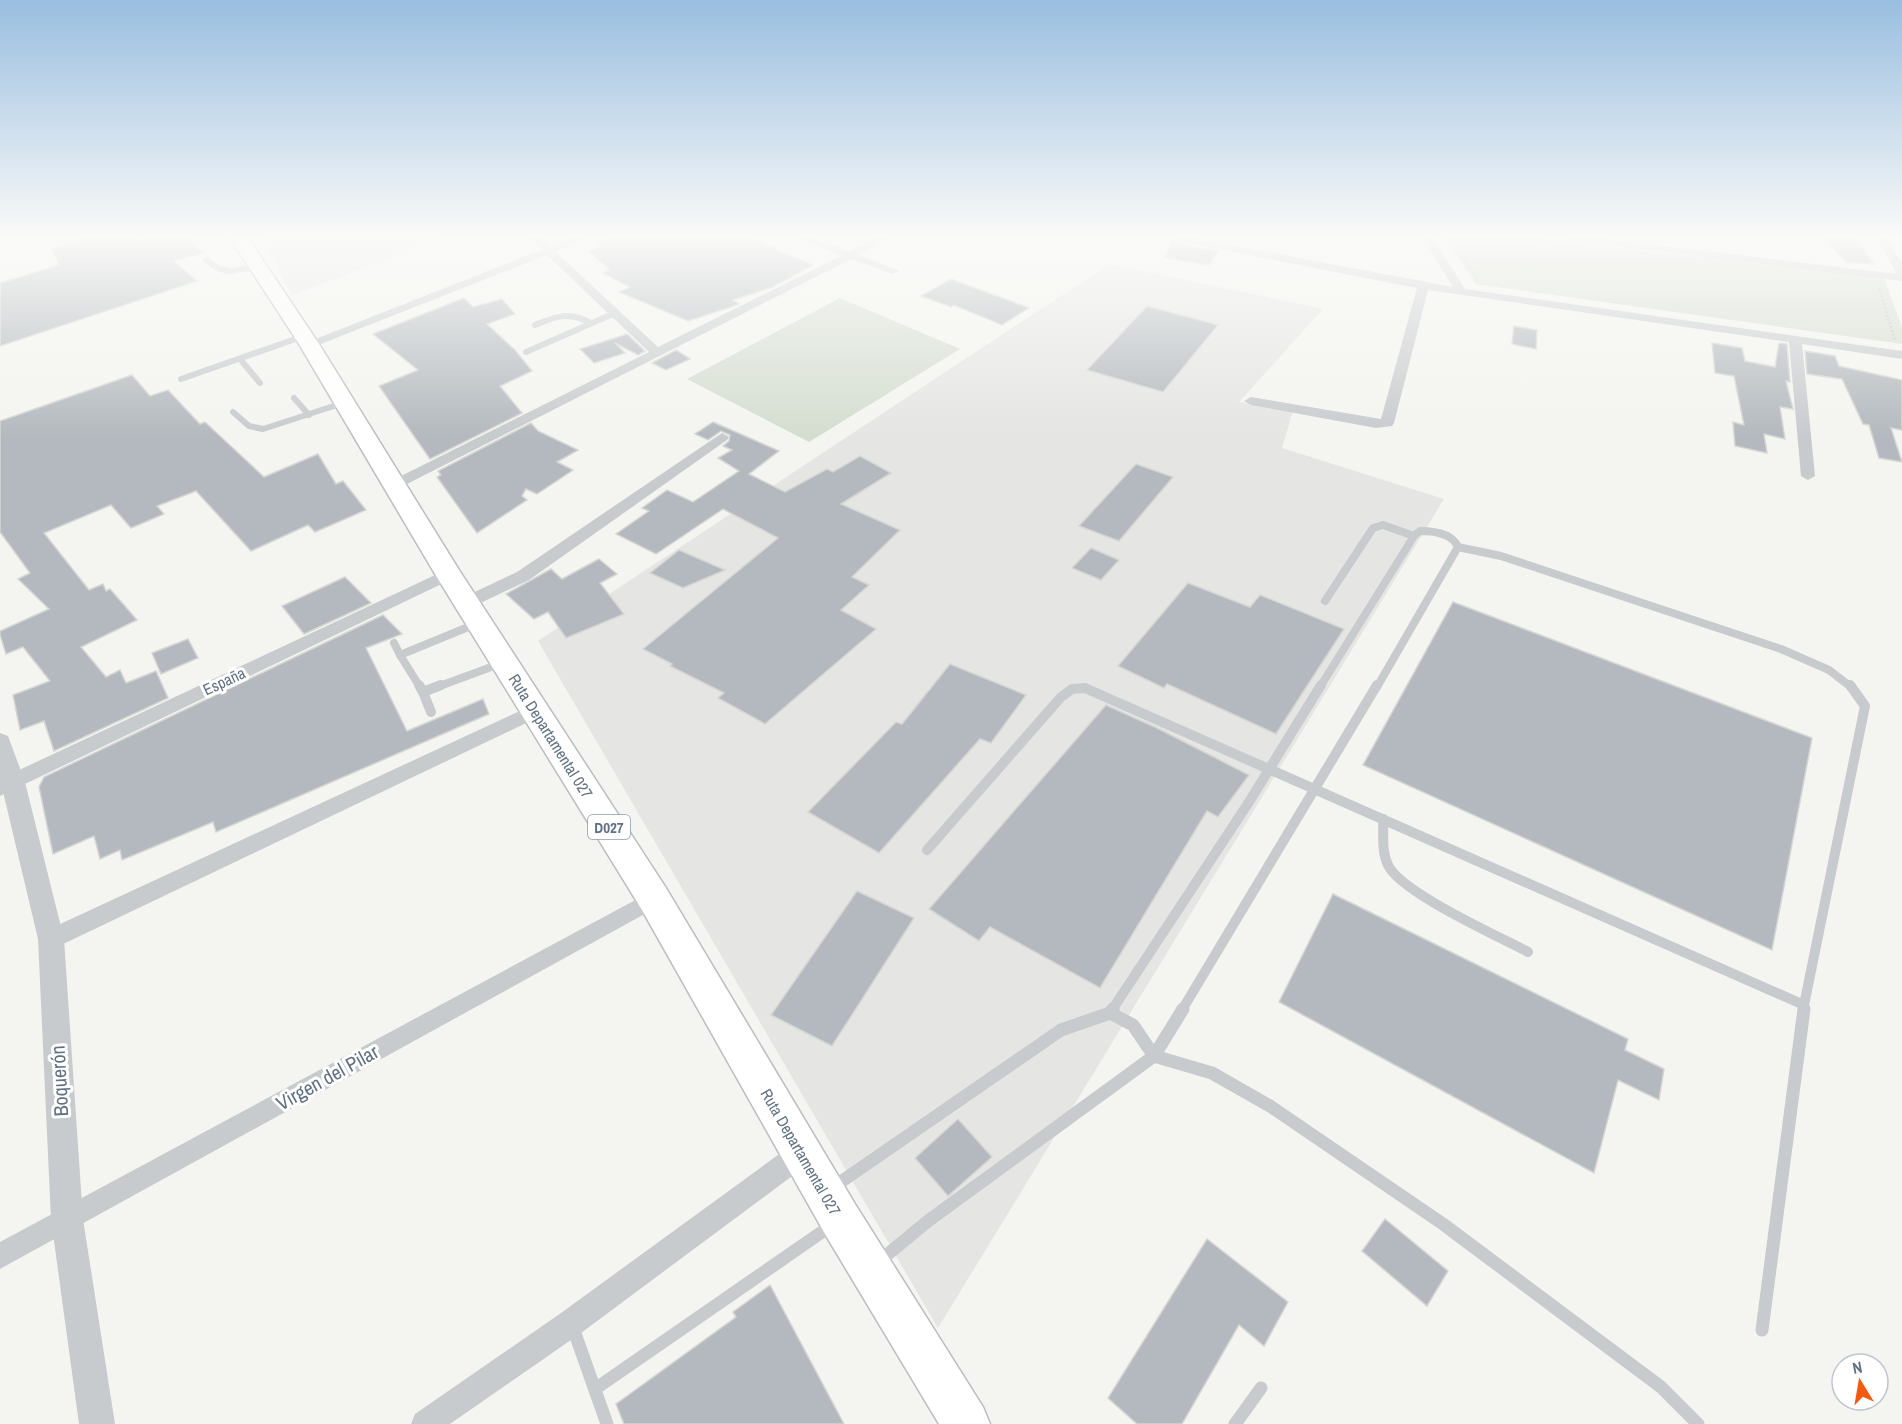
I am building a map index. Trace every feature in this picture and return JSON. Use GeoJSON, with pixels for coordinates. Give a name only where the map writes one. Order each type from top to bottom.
{"type":"FeatureCollection","features":[{"type":"Feature","properties":{"kind":"main road","name":"Ruta Departamental 027"},"geometry":{"type":"LineString","coordinates":[[283,304],[307,340],[448,574],[654,898],[832,1206],[966,1424]]}},
{"type":"Feature","properties":{"kind":"street"},"geometry":{"type":"LineString","coordinates":[[307,340],[404,304]]}},
{"type":"Feature","properties":{"kind":"street"},"geometry":{"type":"LineString","coordinates":[[606,304],[657,353]]}},
{"type":"Feature","properties":{"kind":"street"},"geometry":{"type":"LineString","coordinates":[[394,485],[751,304]]}},
{"type":"Feature","properties":{"kind":"street"},"geometry":{"type":"LineString","coordinates":[[1251,401],[1376,424],[1387,423],[1418,304]]}},
{"type":"Feature","properties":{"kind":"street"},"geometry":{"type":"LineString","coordinates":[[1553,304],[1902,355]]}},
{"type":"Feature","properties":{"kind":"street"},"geometry":{"type":"LineString","coordinates":[[1795,340],[1808,476]]}},
{"type":"Feature","properties":{"kind":"street"},"geometry":{"type":"LineString","coordinates":[[473,613],[722,437]]}},
{"type":"Feature","properties":{"kind":"street","name":"España"},"geometry":{"type":"LineString","coordinates":[[6,785],[448,574]]}},
{"type":"Feature","properties":{"kind":"street"},"geometry":{"type":"LineString","coordinates":[[51,939],[535,711]]}},
{"type":"Feature","properties":{"kind":"street","name":"Boquerón"},"geometry":{"type":"LineString","coordinates":[[0,742],[6,785],[51,939],[67,1219],[97,1424]]}},
{"type":"Feature","properties":{"kind":"street","name":"Virgen del Pilar"},"geometry":{"type":"LineString","coordinates":[[0,1256],[654,898]]}},
{"type":"Feature","properties":{"kind":"street"},"geometry":{"type":"LineString","coordinates":[[425,1424],[571,1323],[802,1153]]}},
{"type":"Feature","properties":{"kind":"lane"},"geometry":{"type":"LineString","coordinates":[[526,352],[615,313]]}},
{"type":"Feature","properties":{"kind":"lane"},"geometry":{"type":"LineString","coordinates":[[535,325],[569,314],[575,314],[591,323]]}},
{"type":"Feature","properties":{"kind":"lane"},"geometry":{"type":"LineString","coordinates":[[181,379],[307,340]]}},
{"type":"Feature","properties":{"kind":"lane"},"geometry":{"type":"LineString","coordinates":[[240,359],[260,383]]}},
{"type":"Feature","properties":{"kind":"lane"},"geometry":{"type":"LineString","coordinates":[[294,398],[309,415]]}},
{"type":"Feature","properties":{"kind":"lane"},"geometry":{"type":"LineString","coordinates":[[233,412],[249,426],[262,429],[343,403]]}},
{"type":"Feature","properties":{"kind":"lane"},"geometry":{"type":"LineString","coordinates":[[1325,601],[1373,528],[1383,525],[1414,536]]}},
{"type":"Feature","properties":{"kind":"lane"},"geometry":{"type":"LineString","coordinates":[[595,1389],[1061,1030],[1110,1013],[1269,770],[1414,536],[1420,531],[1438,532],[1452,538],[1458,547]]}},
{"type":"Feature","properties":{"kind":"lane"},"geometry":{"type":"LineString","coordinates":[[871,1268],[928,1221],[1154,1056],[1317,789],[1458,547]]}},
{"type":"Feature","properties":{"kind":"lane"},"geometry":{"type":"LineString","coordinates":[[1458,547],[1501,556],[1781,648],[1820,665],[1859,692],[1865,706],[1804,1005],[1762,1330]]}},
{"type":"Feature","properties":{"kind":"lane"},"geometry":{"type":"LineString","coordinates":[[400,655],[473,613]]}},
{"type":"Feature","properties":{"kind":"lane"},"geometry":{"type":"LineString","coordinates":[[394,643],[423,692],[431,711]]}},
{"type":"Feature","properties":{"kind":"lane"},"geometry":{"type":"LineString","coordinates":[[423,692],[505,662]]}},
{"type":"Feature","properties":{"kind":"lane"},"geometry":{"type":"LineString","coordinates":[[927,850],[1060,697],[1072,689],[1085,688],[1804,1005]]}},
{"type":"Feature","properties":{"kind":"lane"},"geometry":{"type":"LineString","coordinates":[[1383,819],[1384,849],[1389,868],[1414,889],[1528,951]]}},
{"type":"Feature","properties":{"kind":"lane"},"geometry":{"type":"LineString","coordinates":[[1110,1013],[1133,1025],[1154,1056],[1212,1073],[1280,1113],[1443,1224],[1661,1387],[1698,1424]]}},
{"type":"Feature","properties":{"kind":"lane"},"geometry":{"type":"LineString","coordinates":[[571,1323],[607,1424]]}},
{"type":"Feature","properties":{"kind":"lane"},"geometry":{"type":"LineString","coordinates":[[1235,1424],[1261,1388]]}},
{"type":"Feature","properties":{"kind":"path"},"geometry":{"type":"LineString","coordinates":[[1884,304],[1896,339],[1894,341]]}},
{"type":"Feature","properties":{"kind":"shaded area"},"geometry":{"type":"Polygon","coordinates":[[[828,304],[855,304],[960,349],[809,442],[687,379],[828,304]]]}},
{"type":"Feature","properties":{"kind":"shaded area"},"geometry":{"type":"Polygon","coordinates":[[[1048,304],[1301,304],[1323,309],[1239,402],[1293,411],[1282,448],[1444,499],[938,1328],[538,641],[1048,304]]]}},
{"type":"Feature","properties":{"kind":"shaded area"},"geometry":{"type":"Polygon","coordinates":[[[1621,304],[1894,304],[1902,327],[1902,344],[1621,304]]]}},
{"type":"Feature","properties":{"kind":"building"},"geometry":{"type":"Polygon","coordinates":[[[0,304],[126,304],[0,346],[0,304]]]}},
{"type":"Feature","properties":{"kind":"building"},"geometry":{"type":"Polygon","coordinates":[[[448,304],[470,304],[473,307],[482,304],[507,304],[515,314],[487,324],[515,350],[532,371],[500,386],[522,413],[430,459],[379,386],[418,370],[373,334],[448,304]]]}},
{"type":"Feature","properties":{"kind":"building"},"geometry":{"type":"Polygon","coordinates":[[[649,304],[738,304],[737,305],[688,321],[649,304]]]}},
{"type":"Feature","properties":{"kind":"building"},"geometry":{"type":"Polygon","coordinates":[[[944,304],[1019,304],[1029,308],[1002,325],[954,305],[951,307],[944,304]]]}},
{"type":"Feature","properties":{"kind":"building"},"geometry":{"type":"Polygon","coordinates":[[[1147,306],[1218,325],[1163,392],[1087,370],[1147,306]]]}},
{"type":"Feature","properties":{"kind":"building"},"geometry":{"type":"Polygon","coordinates":[[[1514,326],[1537,330],[1536,349],[1512,344],[1514,326]]]}},
{"type":"Feature","properties":{"kind":"building"},"geometry":{"type":"Polygon","coordinates":[[[627,334],[645,351],[638,355],[615,343],[625,353],[594,363],[580,349],[627,334]]]}},
{"type":"Feature","properties":{"kind":"building"},"geometry":{"type":"Polygon","coordinates":[[[1712,343],[1742,348],[1745,361],[1775,367],[1779,343],[1787,344],[1790,382],[1786,381],[1793,409],[1780,407],[1785,439],[1764,434],[1767,453],[1735,446],[1733,422],[1744,425],[1734,376],[1715,373],[1712,343]]]}},
{"type":"Feature","properties":{"kind":"building"},"geometry":{"type":"Polygon","coordinates":[[[676,350],[690,359],[666,370],[652,363],[676,350]]]}},
{"type":"Feature","properties":{"kind":"building"},"geometry":{"type":"Polygon","coordinates":[[[1805,351],[1835,356],[1839,366],[1902,380],[1902,430],[1891,428],[1902,462],[1879,458],[1869,425],[1863,424],[1842,379],[1807,374],[1805,351]]]}},
{"type":"Feature","properties":{"kind":"building"},"geometry":{"type":"Polygon","coordinates":[[[132,375],[150,396],[168,390],[200,424],[205,422],[264,477],[318,454],[336,484],[343,481],[366,510],[315,532],[308,525],[251,551],[196,491],[157,506],[164,514],[131,528],[111,505],[44,533],[89,590],[103,584],[106,591],[110,589],[137,620],[81,647],[106,677],[120,670],[126,683],[156,671],[168,698],[54,751],[44,721],[20,730],[13,695],[50,681],[23,647],[6,654],[0,635],[0,631],[49,609],[18,579],[30,573],[0,532],[0,421],[132,375]]]}},
{"type":"Feature","properties":{"kind":"building"},"geometry":{"type":"Polygon","coordinates":[[[713,422],[779,451],[749,474],[785,492],[827,469],[833,472],[860,456],[891,473],[841,504],[900,530],[852,577],[869,585],[841,610],[876,629],[765,724],[718,698],[724,693],[670,666],[672,664],[643,649],[778,538],[723,509],[656,554],[616,534],[649,511],[642,508],[667,490],[693,502],[739,471],[718,458],[732,450],[723,446],[729,441],[730,435],[721,431],[708,440],[695,434],[713,422]]]}},
{"type":"Feature","properties":{"kind":"building"},"geometry":{"type":"Polygon","coordinates":[[[531,423],[538,431],[578,450],[557,462],[573,470],[537,494],[526,489],[522,496],[527,500],[477,533],[437,477],[441,475],[438,471],[531,423]]]}},
{"type":"Feature","properties":{"kind":"building"},"geometry":{"type":"Polygon","coordinates":[[[1136,464],[1173,477],[1119,541],[1079,526],[1136,464]]]}},
{"type":"Feature","properties":{"kind":"building"},"geometry":{"type":"Polygon","coordinates":[[[1091,548],[1119,560],[1101,580],[1072,568],[1091,548]]]}},
{"type":"Feature","properties":{"kind":"building"},"geometry":{"type":"Polygon","coordinates":[[[679,550],[725,570],[683,588],[650,573],[679,550]]]}},
{"type":"Feature","properties":{"kind":"building"},"geometry":{"type":"Polygon","coordinates":[[[599,559],[617,574],[600,583],[624,614],[566,638],[548,612],[534,619],[506,594],[551,569],[562,579],[599,559]]]}},
{"type":"Feature","properties":{"kind":"building"},"geometry":{"type":"Polygon","coordinates":[[[345,577],[371,603],[304,634],[282,606],[345,577]]]}},
{"type":"Feature","properties":{"kind":"building"},"geometry":{"type":"Polygon","coordinates":[[[1188,583],[1250,607],[1260,595],[1344,629],[1276,734],[1167,684],[1164,688],[1118,666],[1188,583]]]}},
{"type":"Feature","properties":{"kind":"building"},"geometry":{"type":"Polygon","coordinates":[[[1453,602],[1812,738],[1772,950],[1363,765],[1453,602]]]}},
{"type":"Feature","properties":{"kind":"building"},"geometry":{"type":"Polygon","coordinates":[[[383,615],[402,634],[366,648],[407,731],[483,699],[489,714],[216,832],[213,822],[122,860],[120,850],[100,859],[94,836],[53,854],[39,787],[44,777],[383,615]]]}},
{"type":"Feature","properties":{"kind":"building"},"geometry":{"type":"Polygon","coordinates":[[[188,639],[198,658],[161,674],[152,653],[188,639]]]}},
{"type":"Feature","properties":{"kind":"building"},"geometry":{"type":"Polygon","coordinates":[[[950,664],[1026,695],[991,743],[980,739],[879,853],[808,812],[896,722],[902,724],[950,664]]]}},
{"type":"Feature","properties":{"kind":"building"},"geometry":{"type":"Polygon","coordinates":[[[1106,705],[1249,775],[1218,817],[1207,811],[1100,988],[990,927],[979,941],[929,909],[1106,705]]]}},
{"type":"Feature","properties":{"kind":"building"},"geometry":{"type":"Polygon","coordinates":[[[857,891],[914,918],[832,1046],[771,1015],[857,891]]]}},
{"type":"Feature","properties":{"kind":"building"},"geometry":{"type":"Polygon","coordinates":[[[1333,894],[1628,1039],[1625,1050],[1664,1069],[1659,1100],[1618,1080],[1594,1173],[1279,1002],[1333,894]]]}},
{"type":"Feature","properties":{"kind":"building"},"geometry":{"type":"Polygon","coordinates":[[[958,1119],[992,1157],[948,1196],[915,1158],[958,1119]]]}},
{"type":"Feature","properties":{"kind":"building"},"geometry":{"type":"Polygon","coordinates":[[[1385,1219],[1448,1271],[1427,1306],[1362,1251],[1385,1219]]]}},
{"type":"Feature","properties":{"kind":"building"},"geometry":{"type":"Polygon","coordinates":[[[1207,1239],[1288,1302],[1264,1346],[1239,1325],[1182,1424],[1137,1424],[1108,1398],[1207,1239]]]}},
{"type":"Feature","properties":{"kind":"building"},"geometry":{"type":"Polygon","coordinates":[[[770,1285],[844,1424],[624,1424],[616,1404],[736,1317],[733,1312],[770,1285]]]}}]}
